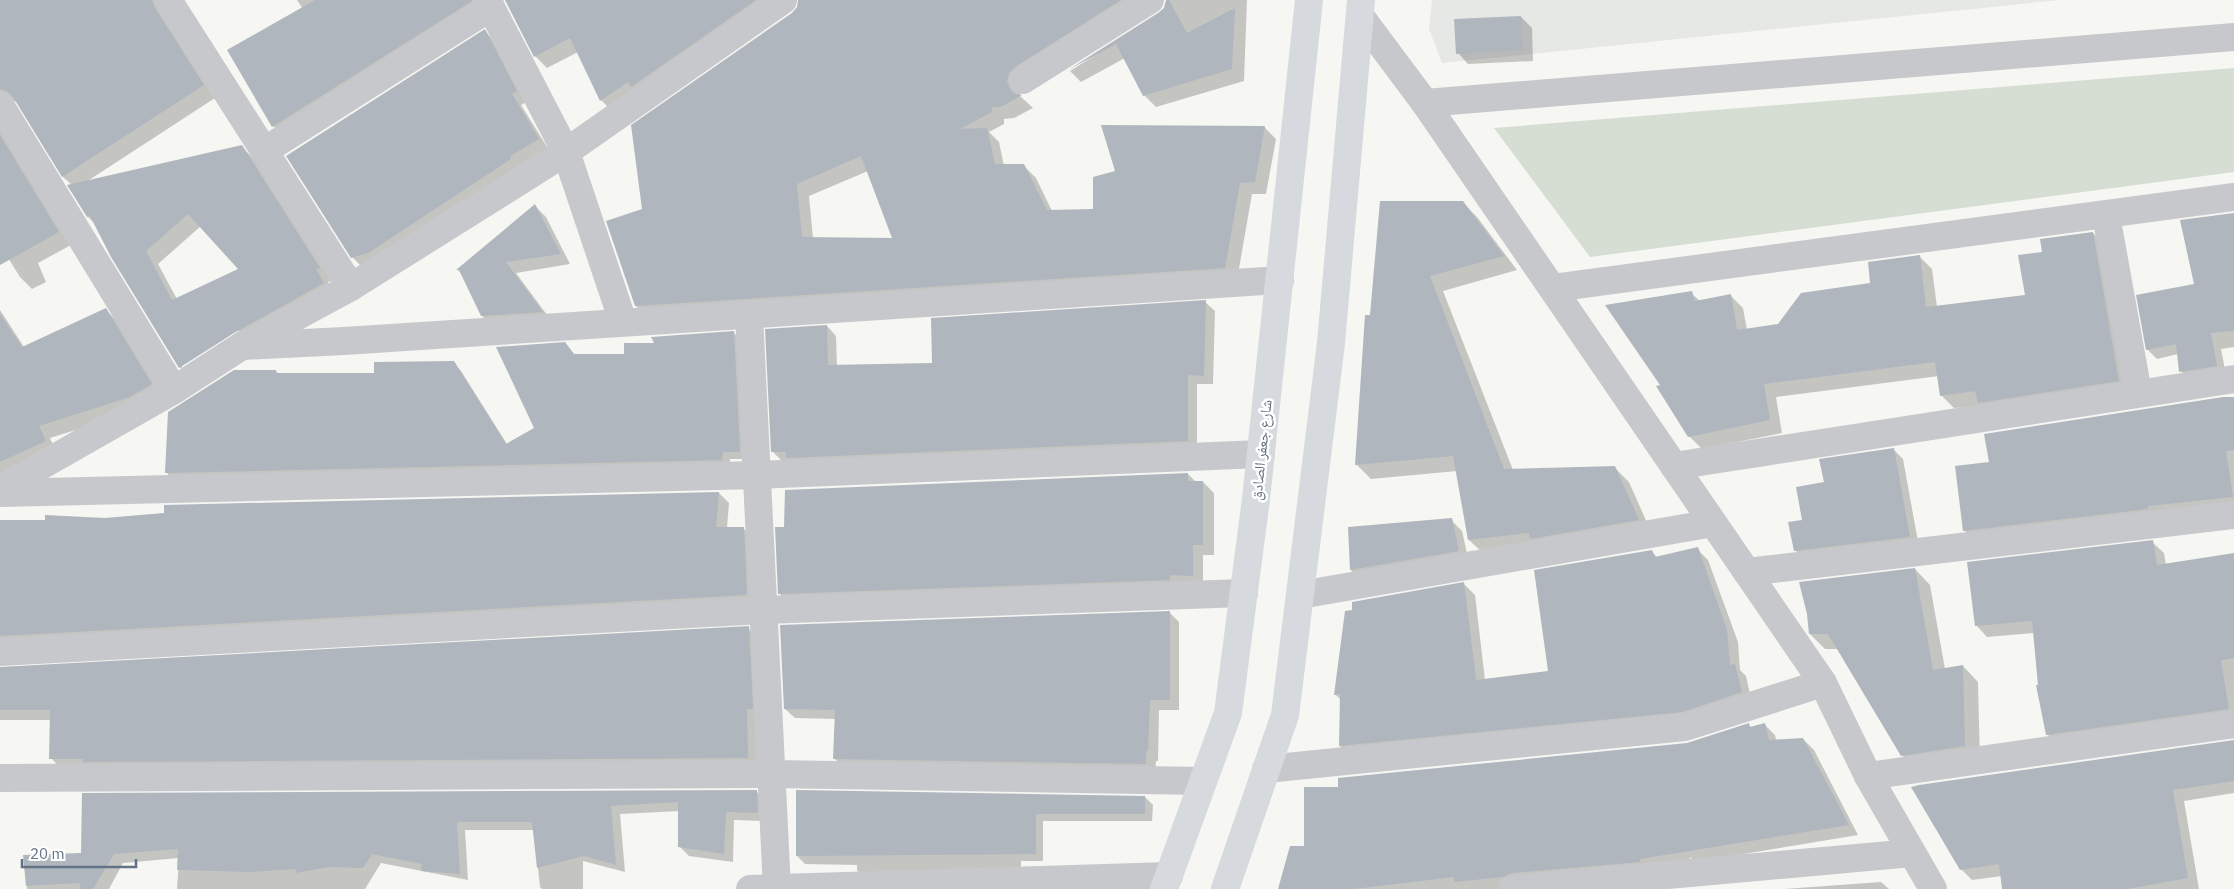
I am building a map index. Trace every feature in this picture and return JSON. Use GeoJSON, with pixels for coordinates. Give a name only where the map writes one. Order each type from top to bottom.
{"type":"FeatureCollection","features":[{"type":"Feature","properties":{"kind":"main road","name":"شارع جعفر الصادق"},"geometry":{"type":"LineString","coordinates":[[1167,882],[1228,713],[1261,454],[1309,0]]}},
{"type":"Feature","properties":{"kind":"main road"},"geometry":{"type":"LineString","coordinates":[[1225,889],[1285,715],[1331,343],[1361,8]]}},
{"type":"Feature","properties":{"kind":"street"},"geometry":{"type":"LineString","coordinates":[[168,0],[351,287]]}},
{"type":"Feature","properties":{"kind":"street"},"geometry":{"type":"LineString","coordinates":[[0,491],[174,390],[242,346],[351,287],[566,152],[784,0]]}},
{"type":"Feature","properties":{"kind":"street"},"geometry":{"type":"LineString","coordinates":[[1023,80],[1150,0]]}},
{"type":"Feature","properties":{"kind":"street"},"geometry":{"type":"LineString","coordinates":[[264,151],[489,3],[566,152],[622,322]]}},
{"type":"Feature","properties":{"kind":"street"},"geometry":{"type":"LineString","coordinates":[[1361,8],[1822,683],[1868,776],[1933,889]]}},
{"type":"Feature","properties":{"kind":"street"},"geometry":{"type":"LineString","coordinates":[[1425,102],[2234,37]]}},
{"type":"Feature","properties":{"kind":"street"},"geometry":{"type":"LineString","coordinates":[[0,105],[174,390]]}},
{"type":"Feature","properties":{"kind":"street"},"geometry":{"type":"LineString","coordinates":[[1553,288],[2234,197]]}},
{"type":"Feature","properties":{"kind":"street"},"geometry":{"type":"LineString","coordinates":[[2106,215],[2138,393]]}},
{"type":"Feature","properties":{"kind":"street"},"geometry":{"type":"LineString","coordinates":[[242,346],[1280,280]]}},
{"type":"Feature","properties":{"kind":"street"},"geometry":{"type":"LineString","coordinates":[[749,315],[777,888]]}},
{"type":"Feature","properties":{"kind":"street"},"geometry":{"type":"LineString","coordinates":[[1674,466],[2234,379]]}},
{"type":"Feature","properties":{"kind":"street"},"geometry":{"type":"LineString","coordinates":[[0,491],[758,475],[1261,454]]}},
{"type":"Feature","properties":{"kind":"street"},"geometry":{"type":"LineString","coordinates":[[1747,572],[2234,515]]}},
{"type":"Feature","properties":{"kind":"street"},"geometry":{"type":"LineString","coordinates":[[1300,595],[1713,523]]}},
{"type":"Feature","properties":{"kind":"street"},"geometry":{"type":"LineString","coordinates":[[0,652],[764,610],[1244,594]]}},
{"type":"Feature","properties":{"kind":"street"},"geometry":{"type":"LineString","coordinates":[[1266,769],[1685,727],[1822,683]]}},
{"type":"Feature","properties":{"kind":"street"},"geometry":{"type":"LineString","coordinates":[[1868,776],[2234,724]]}},
{"type":"Feature","properties":{"kind":"street"},"geometry":{"type":"LineString","coordinates":[[0,778],[772,774],[1203,781]]}},
{"type":"Feature","properties":{"kind":"street"},"geometry":{"type":"LineString","coordinates":[[1513,889],[1912,853]]}},
{"type":"Feature","properties":{"kind":"street"},"geometry":{"type":"LineString","coordinates":[[750,889],[1167,882]]}},
{"type":"Feature","properties":{"kind":"shaded area"},"geometry":{"type":"Polygon","coordinates":[[[1432,0],[2060,0],[1442,63],[1429,29],[1432,0]]]}},
{"type":"Feature","properties":{"kind":"shaded area"},"geometry":{"type":"Polygon","coordinates":[[[2234,68],[2234,172],[1590,257],[1494,128],[2234,68]]]}},
{"type":"Feature","properties":{"kind":"building"},"geometry":{"type":"Polygon","coordinates":[[[0,0],[152,0],[155,8],[204,85],[62,177],[13,97],[7,91],[0,89],[0,0]]]}},
{"type":"Feature","properties":{"kind":"building"},"geometry":{"type":"Polygon","coordinates":[[[315,0],[472,1],[272,127],[227,50],[315,0]]]}},
{"type":"Feature","properties":{"kind":"building"},"geometry":{"type":"Polygon","coordinates":[[[505,0],[756,0],[631,87],[628,82],[600,101],[570,38],[534,57],[505,0]]]}},
{"type":"Feature","properties":{"kind":"building"},"geometry":{"type":"Polygon","coordinates":[[[798,0],[1121,0],[1015,67],[1009,73],[1007,81],[1010,89],[1015,94],[1022,95],[1001,107],[992,107],[992,112],[960,129],[987,128],[995,164],[1024,164],[1047,210],[1093,209],[1093,177],[1115,171],[1101,125],[1265,126],[1255,182],[1240,183],[1225,268],[635,306],[606,221],[642,209],[631,125],[792,13],[797,7],[798,0]],[[861,156],[797,184],[802,237],[892,238],[861,156]]]}},
{"type":"Feature","properties":{"kind":"building"},"geometry":{"type":"Polygon","coordinates":[[[1166,0],[1169,0],[1187,33],[1235,8],[1232,69],[1143,96],[1116,44],[1068,70],[1158,13],[1164,8],[1166,0]]]}},
{"type":"Feature","properties":{"kind":"building"},"geometry":{"type":"Polygon","coordinates":[[[1521,16],[1523,50],[1456,54],[1454,19],[1521,16]]]}},
{"type":"Feature","properties":{"kind":"building"},"geometry":{"type":"Polygon","coordinates":[[[485,29],[517,91],[512,94],[539,139],[510,156],[511,159],[368,253],[351,258],[286,156],[485,29]]]}},
{"type":"Feature","properties":{"kind":"building"},"geometry":{"type":"Polygon","coordinates":[[[0,135],[59,232],[0,265],[0,135]]]}},
{"type":"Feature","properties":{"kind":"building"},"geometry":{"type":"Polygon","coordinates":[[[242,145],[320,268],[316,269],[324,283],[234,333],[179,368],[111,257],[90,216],[87,217],[67,185],[242,145]],[[188,214],[146,251],[172,300],[238,269],[188,214]]]}},
{"type":"Feature","properties":{"kind":"building"},"geometry":{"type":"Polygon","coordinates":[[[1380,201],[1463,201],[1504,256],[1430,276],[1504,469],[1615,466],[1639,520],[1530,539],[1529,533],[1468,540],[1453,456],[1355,465],[1365,315],[1370,315],[1380,201]]]}},
{"type":"Feature","properties":{"kind":"building"},"geometry":{"type":"Polygon","coordinates":[[[535,204],[561,254],[506,262],[543,312],[481,316],[459,270],[456,270],[535,204]]]}},
{"type":"Feature","properties":{"kind":"building"},"geometry":{"type":"Polygon","coordinates":[[[2234,213],[2234,331],[2211,333],[2217,366],[2179,372],[2176,344],[2146,350],[2136,295],[2194,284],[2180,220],[2234,213]]]}},
{"type":"Feature","properties":{"kind":"building"},"geometry":{"type":"Polygon","coordinates":[[[2093,232],[2119,381],[1978,403],[1975,391],[1940,396],[1935,362],[1764,384],[1770,420],[1688,437],[1656,386],[1660,385],[1605,305],[1692,291],[1695,301],[1731,294],[1737,330],[1778,324],[1801,293],[1870,283],[1868,262],[1920,255],[1926,307],[2025,295],[2018,255],[2042,252],[2040,239],[2093,232]]]}},
{"type":"Feature","properties":{"kind":"building"},"geometry":{"type":"Polygon","coordinates":[[[1206,300],[1204,376],[1188,375],[1188,441],[786,458],[786,452],[771,452],[765,329],[827,325],[828,365],[932,363],[931,318],[1206,300]]]}},
{"type":"Feature","properties":{"kind":"building"},"geometry":{"type":"Polygon","coordinates":[[[106,308],[152,384],[130,397],[39,426],[46,441],[0,462],[0,314],[22,347],[106,308]]]}},
{"type":"Feature","properties":{"kind":"building"},"geometry":{"type":"Polygon","coordinates":[[[734,331],[740,452],[723,452],[722,460],[165,473],[168,412],[234,370],[276,370],[276,373],[374,373],[374,362],[454,361],[506,444],[534,428],[496,347],[565,342],[574,354],[624,354],[624,343],[654,343],[651,337],[734,331]]]}},
{"type":"Feature","properties":{"kind":"building"},"geometry":{"type":"Polygon","coordinates":[[[2223,397],[2234,397],[2234,450],[2226,451],[2233,497],[2148,506],[2148,509],[1963,531],[1955,466],[1989,462],[1984,434],[2223,397]]]}},
{"type":"Feature","properties":{"kind":"building"},"geometry":{"type":"Polygon","coordinates":[[[1894,448],[1910,537],[1794,551],[1788,522],[1802,520],[1796,487],[1824,482],[1819,459],[1894,448]]]}},
{"type":"Feature","properties":{"kind":"building"},"geometry":{"type":"Polygon","coordinates":[[[1188,473],[1188,481],[1203,481],[1203,545],[1193,545],[1193,576],[1170,575],[1170,580],[778,594],[775,527],[784,527],[785,490],[1188,473]]]}},
{"type":"Feature","properties":{"kind":"building"},"geometry":{"type":"Polygon","coordinates":[[[719,492],[716,527],[744,527],[747,595],[0,636],[0,520],[45,520],[45,515],[105,518],[164,513],[164,505],[719,492]]]}},
{"type":"Feature","properties":{"kind":"building"},"geometry":{"type":"Polygon","coordinates":[[[1452,518],[1459,551],[1350,570],[1348,527],[1452,518]]]}},
{"type":"Feature","properties":{"kind":"building"},"geometry":{"type":"Polygon","coordinates":[[[2153,540],[2157,565],[2234,553],[2234,658],[2221,660],[2229,709],[2046,735],[2036,685],[2038,685],[2032,621],[1975,626],[1967,562],[2153,540]]]}},
{"type":"Feature","properties":{"kind":"building"},"geometry":{"type":"Polygon","coordinates":[[[1698,547],[1727,630],[1730,665],[1735,664],[1742,692],[1682,712],[1339,746],[1340,694],[1334,695],[1345,611],[1352,610],[1352,602],[1464,582],[1476,680],[1548,671],[1534,570],[1652,550],[1655,557],[1698,547]]]}},
{"type":"Feature","properties":{"kind":"building"},"geometry":{"type":"Polygon","coordinates":[[[1915,568],[1933,670],[1963,665],[1965,746],[1901,756],[1828,634],[1809,634],[1807,614],[1799,582],[1915,568]]]}},
{"type":"Feature","properties":{"kind":"building"},"geometry":{"type":"Polygon","coordinates":[[[1170,611],[1170,700],[1150,700],[1146,764],[833,759],[835,710],[784,709],[780,625],[1170,611]]]}},
{"type":"Feature","properties":{"kind":"building"},"geometry":{"type":"Polygon","coordinates":[[[749,626],[753,709],[747,709],[748,758],[83,762],[83,759],[49,759],[50,710],[0,710],[0,667],[749,626]]]}},
{"type":"Feature","properties":{"kind":"building"},"geometry":{"type":"Polygon","coordinates":[[[1749,723],[1750,727],[1765,723],[1769,740],[1803,738],[1849,825],[1640,859],[1640,862],[1512,873],[1503,877],[1454,882],[1454,877],[1354,889],[1278,889],[1290,846],[1304,846],[1304,787],[1338,787],[1338,778],[1687,743],[1749,723]]]}},
{"type":"Feature","properties":{"kind":"building"},"geometry":{"type":"Polygon","coordinates":[[[2234,740],[2234,781],[2173,790],[2188,878],[2127,889],[2002,889],[1999,864],[1960,870],[1911,787],[1919,785],[2234,740]]]}},
{"type":"Feature","properties":{"kind":"building"},"geometry":{"type":"Polygon","coordinates":[[[757,790],[758,813],[726,812],[724,854],[678,847],[678,802],[611,806],[616,865],[584,856],[537,868],[532,822],[457,822],[460,874],[421,871],[422,864],[372,854],[363,868],[330,867],[295,873],[296,869],[251,872],[177,870],[178,849],[114,854],[93,889],[80,889],[80,883],[26,886],[23,855],[81,853],[82,793],[757,790]]]}},
{"type":"Feature","properties":{"kind":"building"},"geometry":{"type":"Polygon","coordinates":[[[796,790],[1145,796],[1145,814],[1036,814],[1036,854],[796,856],[796,790]]]}}]}
